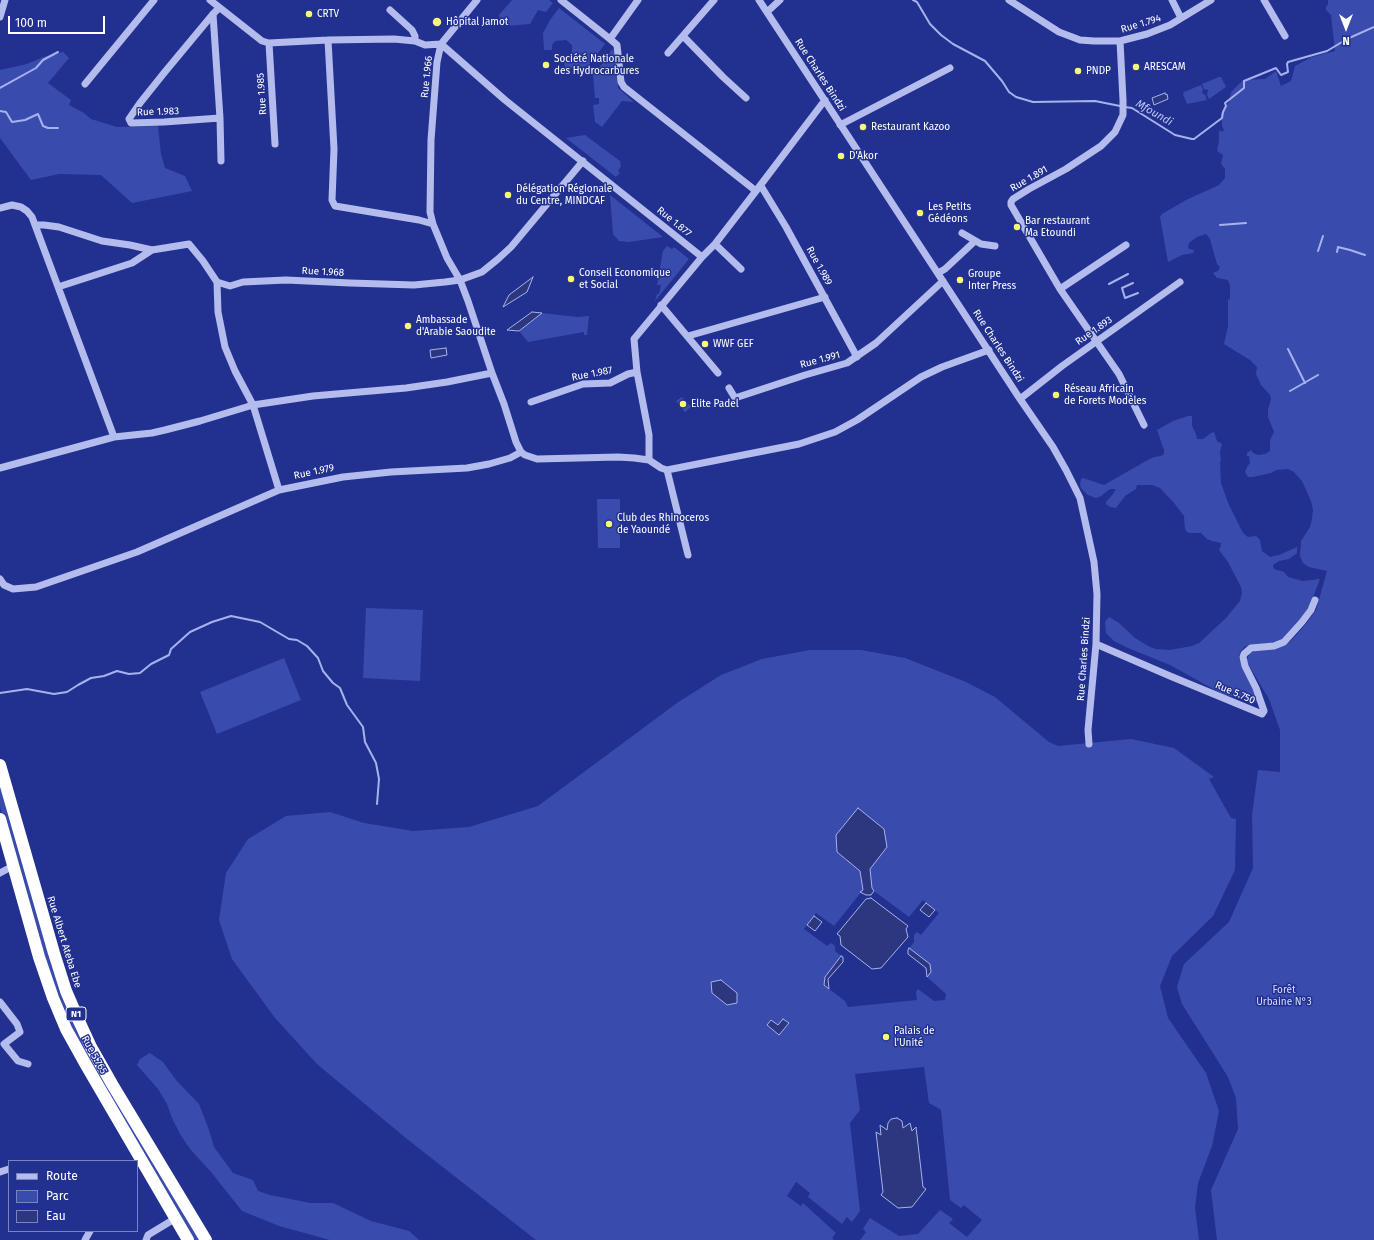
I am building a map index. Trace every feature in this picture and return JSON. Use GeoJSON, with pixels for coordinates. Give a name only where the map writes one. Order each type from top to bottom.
{"type":"FeatureCollection","features":[{"type":"Feature","properties":{"kind":"highway","name":"Rue Albert Ateba Ebe"},"geometry":{"type":"LineString","coordinates":[[0,765],[54,953],[66,990],[79,1021],[91,1047],[112,1084],[206,1240]]}},
{"type":"Feature","properties":{"kind":"highway","name":"N1"},"geometry":{"type":"LineString","coordinates":[[0,819],[13,866]]}},
{"type":"Feature","properties":{"kind":"highway","name":"Rue 5.765"},"geometry":{"type":"LineString","coordinates":[[13,866],[39,957],[53,998],[66,1029],[188,1240]]}},
{"type":"Feature","properties":{"kind":"street"},"geometry":{"type":"LineString","coordinates":[[0,17],[5,0]]}},
{"type":"Feature","properties":{"kind":"street"},"geometry":{"type":"LineString","coordinates":[[85,84],[154,0]]}},
{"type":"Feature","properties":{"kind":"street"},"geometry":{"type":"LineString","coordinates":[[210,0],[262,42],[269,43]]}},
{"type":"Feature","properties":{"kind":"street"},"geometry":{"type":"LineString","coordinates":[[441,44],[477,0]]}},
{"type":"Feature","properties":{"kind":"street"},"geometry":{"type":"LineString","coordinates":[[561,0],[617,45],[621,82],[624,87],[759,189]]}},
{"type":"Feature","properties":{"kind":"street"},"geometry":{"type":"LineString","coordinates":[[610,39],[638,0]]}},
{"type":"Feature","properties":{"kind":"street"},"geometry":{"type":"LineString","coordinates":[[668,53],[714,0]]}},
{"type":"Feature","properties":{"kind":"street","name":"Rue Charles Bindzi"},"geometry":{"type":"LineString","coordinates":[[759,0],[1053,447],[1080,498],[1094,562],[1097,594],[1096,644],[1088,730],[1089,744]]}},
{"type":"Feature","properties":{"kind":"street"},"geometry":{"type":"LineString","coordinates":[[767,12],[780,0]]}},
{"type":"Feature","properties":{"kind":"street","name":"Rue 1.794"},"geometry":{"type":"LineString","coordinates":[[1009,0],[1059,32],[1080,40],[1120,41],[1160,30],[1211,0]]}},
{"type":"Feature","properties":{"kind":"street"},"geometry":{"type":"LineString","coordinates":[[1172,0],[1181,18]]}},
{"type":"Feature","properties":{"kind":"street"},"geometry":{"type":"LineString","coordinates":[[1264,0],[1285,36]]}},
{"type":"Feature","properties":{"kind":"street","name":"Rue 1.983"},"geometry":{"type":"LineString","coordinates":[[219,8],[164,73],[129,119],[131,123],[135,124],[220,118]]}},
{"type":"Feature","properties":{"kind":"street"},"geometry":{"type":"LineString","coordinates":[[390,10],[412,30],[415,36],[415,42]]}},
{"type":"Feature","properties":{"kind":"street"},"geometry":{"type":"LineString","coordinates":[[213,14],[220,118],[221,161]]}},
{"type":"Feature","properties":{"kind":"street"},"geometry":{"type":"LineString","coordinates":[[683,36],[746,98]]}},
{"type":"Feature","properties":{"kind":"street","name":"Rue 1.966"},"geometry":{"type":"LineString","coordinates":[[269,43],[394,39],[425,45],[441,44],[437,62],[431,140],[430,212],[447,258],[460,280],[468,301],[521,452]]}},
{"type":"Feature","properties":{"kind":"street"},"geometry":{"type":"LineString","coordinates":[[328,40],[334,149],[332,200],[335,206],[419,220],[434,224]]}},
{"type":"Feature","properties":{"kind":"street","name":"Rue 1.891"},"geometry":{"type":"LineString","coordinates":[[1120,41],[1123,115],[1115,132],[1101,146],[1066,170],[1013,199],[1011,205],[1060,289],[1119,374],[1144,425]]}},
{"type":"Feature","properties":{"kind":"street","name":"Rue 1.985"},"geometry":{"type":"LineString","coordinates":[[269,43],[275,144]]}},
{"type":"Feature","properties":{"kind":"street","name":"Rue 1.877"},"geometry":{"type":"LineString","coordinates":[[441,44],[505,100],[702,257]]}},
{"type":"Feature","properties":{"kind":"street"},"geometry":{"type":"LineString","coordinates":[[840,125],[950,68]]}},
{"type":"Feature","properties":{"kind":"street"},"geometry":{"type":"LineString","coordinates":[[650,460],[649,436],[637,372],[634,339],[661,305],[715,244],[759,189],[825,100]]}},
{"type":"Feature","properties":{"kind":"street","name":"Rue 1.968"},"geometry":{"type":"LineString","coordinates":[[217,282],[230,286],[243,282],[286,280],[414,285],[460,280],[482,272],[507,251],[583,161]]}},
{"type":"Feature","properties":{"kind":"street","name":"Rue 1.989"},"geometry":{"type":"LineString","coordinates":[[759,189],[786,227],[857,357]]}},
{"type":"Feature","properties":{"kind":"street"},"geometry":{"type":"LineString","coordinates":[[0,208],[12,205],[21,207],[32,217],[114,437]]}},
{"type":"Feature","properties":{"kind":"street"},"geometry":{"type":"LineString","coordinates":[[35,226],[44,225],[59,227],[102,241],[152,250],[189,244],[217,282],[218,312],[226,346],[235,371],[253,405],[279,490]]}},
{"type":"Feature","properties":{"kind":"street"},"geometry":{"type":"LineString","coordinates":[[962,233],[975,241],[995,246]]}},
{"type":"Feature","properties":{"kind":"street"},"geometry":{"type":"LineString","coordinates":[[938,273],[945,269],[975,241]]}},
{"type":"Feature","properties":{"kind":"street"},"geometry":{"type":"LineString","coordinates":[[715,244],[740,268]]}},
{"type":"Feature","properties":{"kind":"street"},"geometry":{"type":"LineString","coordinates":[[1060,289],[1126,245]]}},
{"type":"Feature","properties":{"kind":"street"},"geometry":{"type":"LineString","coordinates":[[58,287],[132,263],[152,250]]}},
{"type":"Feature","properties":{"kind":"street","name":"Rue 1.991"},"geometry":{"type":"LineString","coordinates":[[729,388],[735,398],[847,363],[876,343],[943,281]]}},
{"type":"Feature","properties":{"kind":"street","name":"Rue 1.893"},"geometry":{"type":"LineString","coordinates":[[1020,398],[1180,282]]}},
{"type":"Feature","properties":{"kind":"street"},"geometry":{"type":"LineString","coordinates":[[688,336],[825,297]]}},
{"type":"Feature","properties":{"kind":"street"},"geometry":{"type":"LineString","coordinates":[[661,305],[718,373]]}},
{"type":"Feature","properties":{"kind":"street"},"geometry":{"type":"LineString","coordinates":[[521,452],[531,458],[537,459],[618,457],[650,460],[661,468],[667,470],[799,444],[835,432],[857,420],[922,377],[942,367],[989,350]]}},
{"type":"Feature","properties":{"kind":"street","name":"Rue 1.987"},"geometry":{"type":"LineString","coordinates":[[531,402],[583,384],[610,383],[628,374],[637,372]]}},
{"type":"Feature","properties":{"kind":"street"},"geometry":{"type":"LineString","coordinates":[[0,468],[114,437],[159,431],[200,421],[253,405],[313,396],[406,388],[492,373]]}},
{"type":"Feature","properties":{"kind":"street","name":"Rue 1.979"},"geometry":{"type":"LineString","coordinates":[[0,579],[4,585],[13,589],[36,587],[138,552],[279,490],[343,477],[391,472],[474,467],[510,458],[521,452]]}},
{"type":"Feature","properties":{"kind":"street"},"geometry":{"type":"LineString","coordinates":[[667,470],[688,555]]}},
{"type":"Feature","properties":{"kind":"street","name":"Rue 5.750"},"geometry":{"type":"LineString","coordinates":[[1096,644],[1262,714],[1264,711],[1256,688],[1245,666],[1243,657],[1244,654],[1251,648],[1274,646],[1284,642],[1311,610],[1315,600]]}},
{"type":"Feature","properties":{"kind":"street"},"geometry":{"type":"LineString","coordinates":[[0,873],[13,866]]}},
{"type":"Feature","properties":{"kind":"street"},"geometry":{"type":"LineString","coordinates":[[0,1002],[17,1024],[20,1032],[4,1044],[18,1061],[28,1064]]}},
{"type":"Feature","properties":{"kind":"street"},"geometry":{"type":"LineString","coordinates":[[146,1240],[148,1235],[176,1218]]}},
{"type":"Feature","properties":{"kind":"green space"},"geometry":{"type":"Polygon","coordinates":[[[512,0],[549,0],[553,3],[546,12],[538,10],[530,24],[507,26],[507,22],[501,23],[499,15],[512,0]]]}},
{"type":"Feature","properties":{"kind":"green space","name":"Forêt Urbaine N°3"},"geometry":{"type":"Polygon","coordinates":[[[1328,0],[1374,0],[1374,1240],[1217,1240],[1211,1190],[1238,1129],[1236,1098],[1228,1077],[1182,1004],[1177,987],[1184,964],[1229,922],[1253,868],[1252,815],[1258,770],[1280,772],[1280,730],[1269,699],[1248,664],[1247,659],[1250,653],[1255,651],[1276,648],[1290,642],[1316,610],[1327,571],[1309,567],[1303,563],[1300,556],[1301,541],[1310,527],[1313,510],[1311,501],[1302,481],[1294,472],[1288,469],[1276,470],[1271,473],[1253,477],[1248,477],[1245,472],[1250,463],[1247,453],[1251,450],[1253,453],[1258,455],[1265,454],[1270,451],[1270,440],[1274,432],[1268,417],[1271,399],[1270,395],[1261,385],[1256,374],[1257,367],[1250,360],[1224,344],[1228,326],[1228,299],[1230,300],[1230,285],[1228,280],[1217,278],[1213,273],[1218,271],[1220,267],[1217,264],[1210,239],[1206,234],[1197,237],[1189,243],[1188,247],[1189,249],[1194,250],[1193,253],[1182,255],[1168,262],[1160,217],[1162,214],[1186,200],[1219,185],[1225,178],[1225,169],[1221,164],[1223,155],[1217,151],[1219,130],[1222,132],[1224,130],[1222,126],[1221,114],[1229,103],[1231,92],[1243,80],[1265,79],[1276,71],[1281,86],[1291,81],[1295,66],[1312,57],[1335,51],[1331,15],[1326,10],[1328,0]]]}},
{"type":"Feature","properties":{"kind":"green space"},"geometry":{"type":"Polygon","coordinates":[[[559,8],[605,44],[589,65],[583,67],[565,68],[564,60],[568,60],[572,54],[572,45],[566,40],[555,41],[552,45],[552,50],[544,50],[543,33],[559,8]]]}},
{"type":"Feature","properties":{"kind":"green space"},"geometry":{"type":"Polygon","coordinates":[[[612,49],[614,51],[618,88],[634,102],[622,101],[602,127],[595,122],[593,105],[599,104],[599,98],[595,98],[593,75],[612,49]]]}},
{"type":"Feature","properties":{"kind":"green space"},"geometry":{"type":"Polygon","coordinates":[[[63,52],[69,58],[48,83],[71,100],[69,105],[84,113],[91,119],[117,127],[158,126],[161,154],[165,168],[185,176],[192,191],[132,203],[101,175],[59,174],[31,180],[0,138],[0,70],[27,64],[46,56],[63,52]]]}},
{"type":"Feature","properties":{"kind":"green space"},"geometry":{"type":"Polygon","coordinates":[[[1221,77],[1226,87],[1209,99],[1207,95],[1208,90],[1204,89],[1202,84],[1221,77]]]}},
{"type":"Feature","properties":{"kind":"green space"},"geometry":{"type":"Polygon","coordinates":[[[1201,85],[1203,89],[1202,93],[1205,95],[1207,100],[1187,104],[1183,94],[1184,92],[1201,85]]]}},
{"type":"Feature","properties":{"kind":"green space"},"geometry":{"type":"Polygon","coordinates":[[[585,135],[620,161],[621,166],[618,171],[620,173],[616,177],[566,138],[585,135]]]}},
{"type":"Feature","properties":{"kind":"green space"},"geometry":{"type":"Polygon","coordinates":[[[610,195],[663,237],[629,242],[619,241],[613,234],[610,195]]]}},
{"type":"Feature","properties":{"kind":"green space"},"geometry":{"type":"Polygon","coordinates":[[[667,246],[672,249],[674,247],[689,259],[655,301],[657,294],[659,294],[661,285],[657,285],[663,251],[667,246]]]}},
{"type":"Feature","properties":{"kind":"green space"},"geometry":{"type":"Polygon","coordinates":[[[542,313],[577,317],[589,316],[587,335],[584,335],[584,332],[528,342],[519,331],[542,313]]]}},
{"type":"Feature","properties":{"kind":"green space","name":"Elite Padel"},"geometry":{"type":"Polygon","coordinates":[[[682,397],[691,407],[685,412],[676,401],[682,397]]]}},
{"type":"Feature","properties":{"kind":"green space"},"geometry":{"type":"Polygon","coordinates":[[[1192,416],[1192,426],[1197,439],[1203,439],[1214,432],[1217,441],[1222,444],[1220,452],[1221,483],[1229,505],[1243,533],[1248,537],[1256,536],[1260,540],[1262,551],[1270,557],[1279,555],[1297,547],[1297,553],[1289,559],[1279,561],[1273,565],[1274,569],[1284,572],[1288,577],[1303,581],[1320,579],[1310,605],[1300,620],[1284,638],[1276,643],[1249,645],[1244,647],[1240,652],[1239,658],[1258,700],[1255,703],[1239,697],[1224,695],[1170,665],[1114,641],[1106,633],[1105,622],[1109,617],[1119,623],[1135,638],[1150,647],[1170,650],[1192,646],[1199,643],[1226,618],[1240,601],[1242,593],[1241,587],[1228,562],[1219,550],[1221,543],[1207,539],[1201,533],[1187,532],[1185,529],[1184,516],[1160,488],[1152,485],[1137,485],[1136,489],[1125,496],[1116,508],[1110,507],[1106,504],[1106,502],[1116,489],[1110,489],[1096,498],[1088,495],[1081,488],[1081,479],[1083,478],[1104,485],[1146,461],[1164,454],[1157,430],[1173,421],[1192,416]]]}},
{"type":"Feature","properties":{"kind":"green space","name":"Club des Rhinoceros de Yaoundé"},"geometry":{"type":"Polygon","coordinates":[[[597,499],[620,499],[620,548],[598,548],[597,499]]]}},
{"type":"Feature","properties":{"kind":"green space"},"geometry":{"type":"Polygon","coordinates":[[[366,608],[423,610],[420,681],[363,678],[366,608]]]}},
{"type":"Feature","properties":{"kind":"green space"},"geometry":{"type":"Polygon","coordinates":[[[810,650],[861,650],[905,658],[966,682],[995,697],[1049,742],[1058,746],[1131,739],[1174,748],[1214,777],[1209,779],[1231,818],[1236,819],[1235,870],[1213,916],[1172,956],[1160,986],[1168,1018],[1206,1073],[1219,1111],[1212,1146],[1198,1183],[1195,1208],[1199,1240],[860,1240],[866,1232],[863,1229],[870,1218],[899,1236],[918,1234],[940,1210],[953,1219],[949,1223],[967,1237],[982,1220],[964,1205],[961,1208],[950,1200],[941,1110],[929,1103],[924,1067],[855,1074],[860,1110],[850,1123],[860,1211],[852,1222],[847,1217],[842,1224],[808,1197],[810,1193],[796,1182],[787,1196],[801,1206],[803,1203],[836,1233],[832,1238],[834,1240],[536,1240],[407,1139],[317,1064],[275,1018],[232,959],[219,920],[226,873],[248,839],[286,816],[330,812],[364,823],[413,831],[469,827],[538,806],[677,703],[721,675],[762,659],[810,650]],[[858,809],[836,835],[837,852],[860,871],[863,890],[834,926],[816,913],[804,929],[827,946],[831,943],[835,946],[835,951],[841,956],[825,977],[824,985],[845,1001],[848,1007],[917,1000],[916,992],[918,989],[934,1001],[945,1000],[946,994],[927,977],[926,968],[908,954],[908,950],[914,942],[914,935],[917,932],[921,935],[939,913],[923,900],[909,917],[872,888],[870,869],[887,847],[884,829],[858,809]]]}},
{"type":"Feature","properties":{"kind":"green space"},"geometry":{"type":"Polygon","coordinates":[[[284,658],[301,700],[217,734],[200,692],[284,658]]]}},
{"type":"Feature","properties":{"kind":"green space"},"geometry":{"type":"Polygon","coordinates":[[[0,783],[54,968],[201,1240],[193,1240],[70,1030],[47,969],[0,807],[0,783]]]}},
{"type":"Feature","properties":{"kind":"green space"},"geometry":{"type":"Polygon","coordinates":[[[150,1053],[163,1062],[176,1080],[199,1104],[214,1147],[233,1173],[253,1180],[258,1191],[310,1203],[333,1203],[371,1221],[409,1231],[419,1240],[330,1240],[279,1226],[242,1211],[211,1172],[190,1149],[180,1134],[167,1104],[158,1089],[137,1065],[140,1059],[150,1053]]]}},
{"type":"Feature","properties":{"kind":"water"},"geometry":{"type":"Polygon","coordinates":[[[1165,93],[1166,95],[1167,94],[1168,99],[1154,105],[1152,98],[1165,93]]]}},
{"type":"Feature","properties":{"kind":"water"},"geometry":{"type":"Polygon","coordinates":[[[533,277],[527,292],[503,307],[509,295],[533,277]]]}},
{"type":"Feature","properties":{"kind":"water"},"geometry":{"type":"Polygon","coordinates":[[[532,312],[542,313],[519,331],[507,330],[532,312]]]}},
{"type":"Feature","properties":{"kind":"water"},"geometry":{"type":"Polygon","coordinates":[[[446,348],[447,355],[431,358],[430,350],[446,348]]]}},
{"type":"Feature","properties":{"kind":"water"},"geometry":{"type":"Polygon","coordinates":[[[858,808],[884,829],[887,847],[870,869],[872,888],[874,891],[871,895],[866,895],[860,892],[863,890],[860,871],[837,852],[836,835],[858,808]]]}},
{"type":"Feature","properties":{"kind":"water"},"geometry":{"type":"Polygon","coordinates":[[[871,898],[908,926],[906,929],[908,937],[881,968],[872,969],[841,945],[840,936],[837,934],[866,899],[871,898]]]}},
{"type":"Feature","properties":{"kind":"water"},"geometry":{"type":"Polygon","coordinates":[[[926,903],[935,910],[929,917],[920,910],[926,903]]]}},
{"type":"Feature","properties":{"kind":"water"},"geometry":{"type":"Polygon","coordinates":[[[814,916],[822,922],[815,931],[807,925],[814,916]]]}},
{"type":"Feature","properties":{"kind":"water"},"geometry":{"type":"Polygon","coordinates":[[[909,948],[930,964],[931,972],[927,977],[926,968],[908,954],[909,948]]]}},
{"type":"Feature","properties":{"kind":"water"},"geometry":{"type":"Polygon","coordinates":[[[841,956],[843,957],[843,962],[828,979],[829,989],[824,985],[825,977],[841,956]]]}},
{"type":"Feature","properties":{"kind":"water"},"geometry":{"type":"Polygon","coordinates":[[[721,980],[737,993],[737,1003],[727,1005],[712,993],[711,982],[721,980]]]}},
{"type":"Feature","properties":{"kind":"water"},"geometry":{"type":"Polygon","coordinates":[[[783,1019],[789,1023],[779,1035],[767,1025],[771,1020],[778,1025],[783,1019]]]}},
{"type":"Feature","properties":{"kind":"water"},"geometry":{"type":"Polygon","coordinates":[[[897,1118],[902,1121],[903,1128],[910,1123],[912,1131],[916,1127],[923,1187],[926,1189],[912,1207],[898,1208],[881,1195],[883,1192],[876,1132],[881,1135],[880,1125],[887,1130],[888,1123],[891,1119],[897,1118]]]}},
{"type":"Feature","properties":{"kind":"waterway","name":"Mfoundi"},"geometry":{"type":"LineString","coordinates":[[913,0],[917,2],[930,24],[941,35],[953,44],[985,61],[1009,92],[1016,97],[1033,102],[1095,101],[1120,106]]}},
{"type":"Feature","properties":{"kind":"waterway","name":"Mfoundi"},"geometry":{"type":"LineString","coordinates":[[1125,107],[1132,108],[1175,135],[1194,139],[1222,118],[1226,106],[1225,103],[1244,88],[1244,81],[1276,68],[1281,75],[1288,72],[1288,62],[1327,51],[1347,39],[1374,27]]}},
{"type":"Feature","properties":{"kind":"waterway"},"geometry":{"type":"LineString","coordinates":[[0,88],[36,68],[43,60],[58,52]]}},
{"type":"Feature","properties":{"kind":"waterway"},"geometry":{"type":"LineString","coordinates":[[0,111],[6,112],[12,122],[25,120],[38,114],[43,126],[48,128],[58,128]]}},
{"type":"Feature","properties":{"kind":"waterway"},"geometry":{"type":"LineString","coordinates":[[1220,225],[1246,223]]}},
{"type":"Feature","properties":{"kind":"waterway"},"geometry":{"type":"LineString","coordinates":[[1318,251],[1323,236]]}},
{"type":"Feature","properties":{"kind":"waterway"},"geometry":{"type":"LineString","coordinates":[[1337,252],[1338,247],[1365,255]]}},
{"type":"Feature","properties":{"kind":"waterway"},"geometry":{"type":"LineString","coordinates":[[1109,284],[1128,274]]}},
{"type":"Feature","properties":{"kind":"waterway"},"geometry":{"type":"LineString","coordinates":[[1133,283],[1122,288],[1125,298],[1138,293]]}},
{"type":"Feature","properties":{"kind":"waterway"},"geometry":{"type":"LineString","coordinates":[[1288,349],[1305,383]]}},
{"type":"Feature","properties":{"kind":"waterway"},"geometry":{"type":"LineString","coordinates":[[1290,391],[1318,375]]}},
{"type":"Feature","properties":{"kind":"waterway"},"geometry":{"type":"LineString","coordinates":[[0,693],[27,689],[54,694],[67,692],[91,678],[104,676],[117,671],[129,674],[140,673],[151,664],[169,655],[171,649],[190,632],[212,622],[231,616],[260,622],[289,639],[297,640],[307,646],[318,658],[323,671],[333,683],[340,688],[347,705],[363,727],[365,742],[376,763],[379,779],[377,804]]}},
{"type":"Feature","properties":{"kind":"place","name":"CRTV"},"geometry":{"type":"Point","coordinates":[309,14]}},
{"type":"Feature","properties":{"kind":"place","name":"Hôpital Jamot"},"geometry":{"type":"Point","coordinates":[437,22]}},
{"type":"Feature","properties":{"kind":"place","name":"Société Nationale des Hydrocarbures"},"geometry":{"type":"Point","coordinates":[546,65]}},
{"type":"Feature","properties":{"kind":"place","name":"ARESCAM"},"geometry":{"type":"Point","coordinates":[1136,67]}},
{"type":"Feature","properties":{"kind":"place","name":"PNDP"},"geometry":{"type":"Point","coordinates":[1078,71]}},
{"type":"Feature","properties":{"kind":"place","name":"Restaurant Kazoo"},"geometry":{"type":"Point","coordinates":[863,127]}},
{"type":"Feature","properties":{"kind":"place","name":"D'Akor"},"geometry":{"type":"Point","coordinates":[841,156]}},
{"type":"Feature","properties":{"kind":"place","name":"Délégation Régionale du Centre, MINDCAF"},"geometry":{"type":"Point","coordinates":[508,195]}},
{"type":"Feature","properties":{"kind":"place","name":"Les Petits Gédéons"},"geometry":{"type":"Point","coordinates":[920,213]}},
{"type":"Feature","properties":{"kind":"place","name":"Bar restaurant Ma Etoundi"},"geometry":{"type":"Point","coordinates":[1017,227]}},
{"type":"Feature","properties":{"kind":"place","name":"Conseil Economique et Social"},"geometry":{"type":"Point","coordinates":[571,279]}},
{"type":"Feature","properties":{"kind":"place","name":"Groupe Inter Press"},"geometry":{"type":"Point","coordinates":[960,280]}},
{"type":"Feature","properties":{"kind":"place","name":"Ambassade d'Arabie Saoudite"},"geometry":{"type":"Point","coordinates":[408,326]}},
{"type":"Feature","properties":{"kind":"place","name":"WWF GEF"},"geometry":{"type":"Point","coordinates":[705,344]}},
{"type":"Feature","properties":{"kind":"place","name":"Réseau Africain de Forets Modèles"},"geometry":{"type":"Point","coordinates":[1056,395]}},
{"type":"Feature","properties":{"kind":"place","name":"Elite Padel"},"geometry":{"type":"Point","coordinates":[683,404]}},
{"type":"Feature","properties":{"kind":"place","name":"Club des Rhinoceros de Yaoundé"},"geometry":{"type":"Point","coordinates":[609,524]}},
{"type":"Feature","properties":{"kind":"place","name":"Palais de l'Unité"},"geometry":{"type":"Point","coordinates":[886,1037]}}]}
